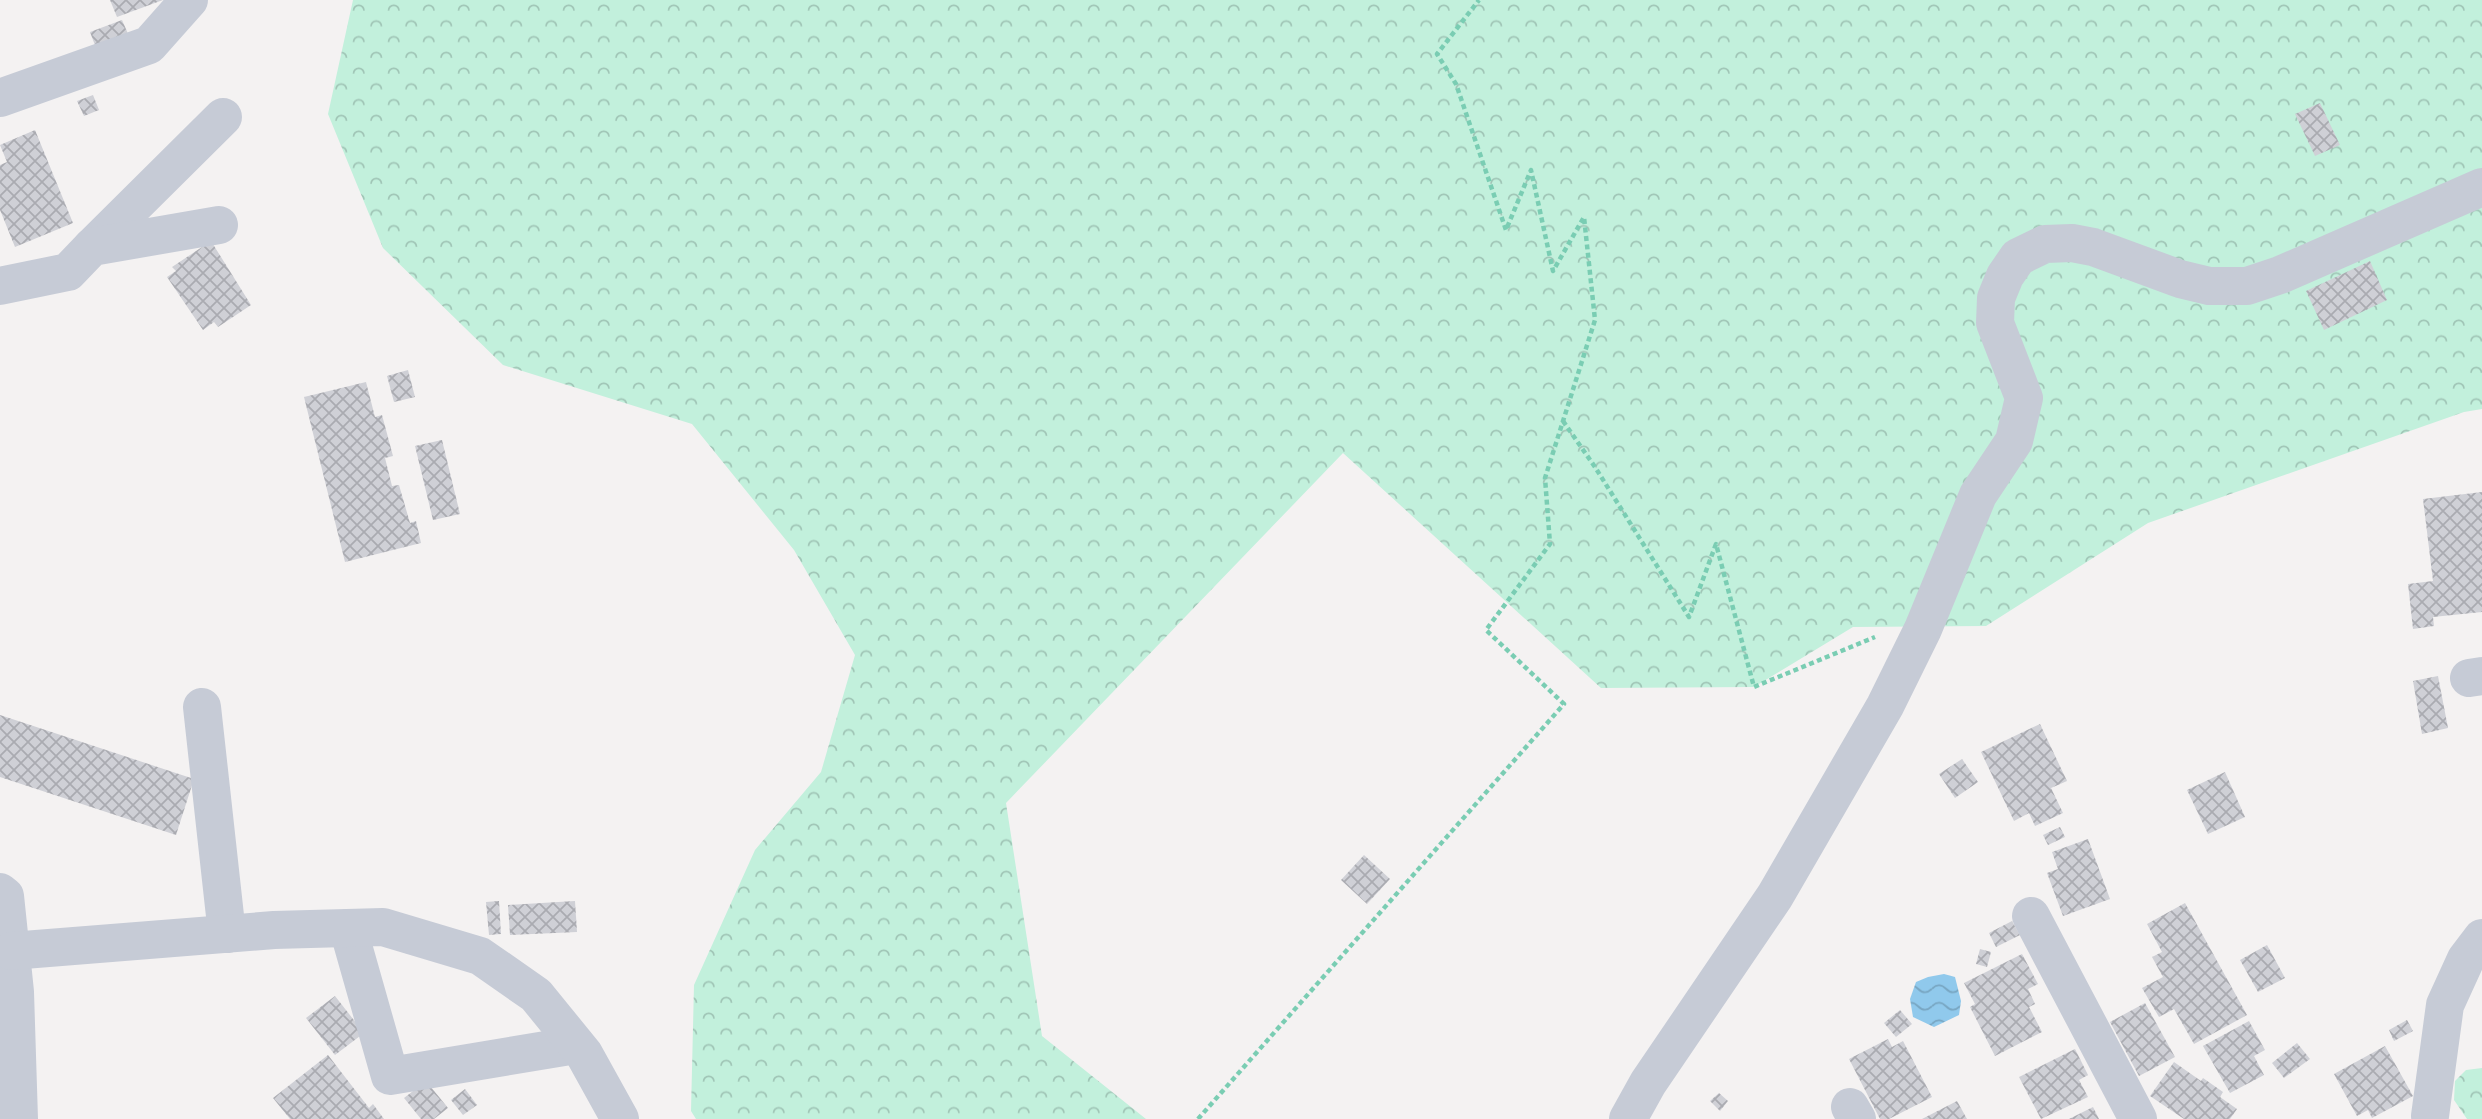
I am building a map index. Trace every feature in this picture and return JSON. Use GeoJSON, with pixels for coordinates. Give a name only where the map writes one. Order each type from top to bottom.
{"type":"FeatureCollection","features":[{"type":"Feature","properties":{"kind":"street"},"geometry":{"type":"LineString","coordinates":[[0,98],[149,45],[189,0]]}},
{"type":"Feature","properties":{"kind":"street"},"geometry":{"type":"LineString","coordinates":[[0,285],[68,272],[223,117]]}},
{"type":"Feature","properties":{"kind":"street"},"geometry":{"type":"LineString","coordinates":[[1628,1119],[1648,1083],[1775,896],[1885,706],[1923,629],[1978,495],[2014,441],[2024,398],[1995,323],[1996,298],[2005,276],[2018,257],[2045,244],[2072,243],[2093,247],[2180,279],[2209,286],[2247,286],[2280,275],[2482,187]]}},
{"type":"Feature","properties":{"kind":"street"},"geometry":{"type":"LineString","coordinates":[[92,247],[219,225]]}},
{"type":"Feature","properties":{"kind":"street"},"geometry":{"type":"LineString","coordinates":[[202,707],[227,934]]}},
{"type":"Feature","properties":{"kind":"street"},"geometry":{"type":"LineString","coordinates":[[0,892],[5,896],[15,992],[19,1119]]}},
{"type":"Feature","properties":{"kind":"street"},"geometry":{"type":"LineString","coordinates":[[2031,916],[2138,1119]]}},
{"type":"Feature","properties":{"kind":"street"},"geometry":{"type":"LineString","coordinates":[[348,928],[390,1076],[576,1045]]}},
{"type":"Feature","properties":{"kind":"street"},"geometry":{"type":"LineString","coordinates":[[11,951],[227,934],[383,928],[480,956],[536,995],[584,1054],[620,1119]]}},
{"type":"Feature","properties":{"kind":"street"},"geometry":{"type":"LineString","coordinates":[[2428,1118],[2445,1005],[2466,959],[2482,938]]}},
{"type":"Feature","properties":{"kind":"path"},"geometry":{"type":"LineString","coordinates":[[1198,1119],[1564,704],[1486,630],[1550,544],[1545,478],[1595,320],[1584,217],[1553,271],[1531,170],[1506,230],[1455,84],[1437,54],[1479,0]]}},
{"type":"Feature","properties":{"kind":"path"},"geometry":{"type":"LineString","coordinates":[[1563,421],[1689,617],[1716,544],[1754,687],[1886,632]]}},
{"type":"Feature","properties":{"kind":"green space"},"geometry":{"type":"Polygon","coordinates":[[[353,0],[2482,0],[2482,409],[2464,412],[2148,523],[1986,626],[1853,627],[1754,687],[1601,688],[1343,453],[1006,803],[1042,1036],[1146,1119],[696,1119],[691,1111],[694,985],[755,850],[821,772],[855,655],[794,550],[692,424],[503,365],[383,248],[328,114],[353,0]]]}},
{"type":"Feature","properties":{"kind":"green space"},"geometry":{"type":"Polygon","coordinates":[[[2482,1068],[2482,1119],[2467,1119],[2454,1100],[2455,1081],[2466,1070],[2482,1068]]]}},
{"type":"Feature","properties":{"kind":"water"},"geometry":{"type":"Polygon","coordinates":[[[1944,974],[1955,977],[1961,1001],[1959,1015],[1934,1027],[1913,1017],[1910,999],[1916,982],[1944,974]]]}},
{"type":"Feature","properties":{"kind":"building"},"geometry":{"type":"Polygon","coordinates":[[[110,0],[163,0],[117,17],[110,0]]]}},
{"type":"Feature","properties":{"kind":"building"},"geometry":{"type":"Polygon","coordinates":[[[122,20],[129,36],[96,48],[90,32],[122,20]]]}},
{"type":"Feature","properties":{"kind":"building"},"geometry":{"type":"Polygon","coordinates":[[[93,95],[99,110],[84,116],[77,101],[93,95]]]}},
{"type":"Feature","properties":{"kind":"building"},"geometry":{"type":"Polygon","coordinates":[[[2320,103],[2340,145],[2315,156],[2295,114],[2320,103]]]}},
{"type":"Feature","properties":{"kind":"building"},"geometry":{"type":"Polygon","coordinates":[[[35,130],[73,223],[15,247],[0,210],[0,165],[7,162],[0,145],[35,130]]]}},
{"type":"Feature","properties":{"kind":"building"},"geometry":{"type":"Polygon","coordinates":[[[211,241],[251,305],[218,327],[214,322],[203,330],[167,277],[176,271],[172,267],[211,241]]]}},
{"type":"Feature","properties":{"kind":"building"},"geometry":{"type":"Polygon","coordinates":[[[2370,261],[2387,300],[2324,330],[2306,291],[2370,261]]]}},
{"type":"Feature","properties":{"kind":"building"},"geometry":{"type":"Polygon","coordinates":[[[408,370],[415,397],[394,402],[387,376],[408,370]]]}},
{"type":"Feature","properties":{"kind":"building"},"geometry":{"type":"Polygon","coordinates":[[[366,382],[375,417],[382,415],[393,456],[385,458],[392,486],[399,485],[410,523],[416,521],[421,543],[345,562],[304,397],[366,382]]]}},
{"type":"Feature","properties":{"kind":"building"},"geometry":{"type":"Polygon","coordinates":[[[442,440],[460,514],[433,520],[415,446],[442,440]]]}},
{"type":"Feature","properties":{"kind":"building"},"geometry":{"type":"Polygon","coordinates":[[[2482,492],[2482,612],[2433,617],[2434,626],[2413,629],[2408,584],[2433,581],[2423,499],[2482,492]]]}},
{"type":"Feature","properties":{"kind":"building"},"geometry":{"type":"Polygon","coordinates":[[[2438,676],[2448,728],[2422,734],[2413,681],[2438,676]]]}},
{"type":"Feature","properties":{"kind":"building"},"geometry":{"type":"Polygon","coordinates":[[[0,715],[194,779],[176,835],[0,777],[0,715]]]}},
{"type":"Feature","properties":{"kind":"building"},"geometry":{"type":"Polygon","coordinates":[[[2040,724],[2067,781],[2051,788],[2063,813],[2035,826],[2029,813],[2014,821],[1981,752],[2040,724]]]}},
{"type":"Feature","properties":{"kind":"building"},"geometry":{"type":"Polygon","coordinates":[[[1962,759],[1978,782],[1955,798],[1939,774],[1962,759]]]}},
{"type":"Feature","properties":{"kind":"building"},"geometry":{"type":"Polygon","coordinates":[[[2225,772],[2245,817],[2208,834],[2187,790],[2225,772]]]}},
{"type":"Feature","properties":{"kind":"building"},"geometry":{"type":"Polygon","coordinates":[[[2060,827],[2065,837],[2048,845],[2043,835],[2060,827]]]}},
{"type":"Feature","properties":{"kind":"building"},"geometry":{"type":"Polygon","coordinates":[[[2088,839],[2110,899],[2063,916],[2047,873],[2058,869],[2052,852],[2088,839]]]}},
{"type":"Feature","properties":{"kind":"building"},"geometry":{"type":"Polygon","coordinates":[[[1364,855],[1390,879],[1367,904],[1341,880],[1364,855]]]}},
{"type":"Feature","properties":{"kind":"building"},"geometry":{"type":"Polygon","coordinates":[[[499,901],[501,934],[489,935],[486,902],[499,901]]]}},
{"type":"Feature","properties":{"kind":"building"},"geometry":{"type":"Polygon","coordinates":[[[575,901],[577,932],[510,935],[508,905],[575,901]]]}},
{"type":"Feature","properties":{"kind":"building"},"geometry":{"type":"Polygon","coordinates":[[[2185,903],[2247,1015],[2194,1044],[2174,1009],[2159,1017],[2142,988],[2163,977],[2152,957],[2162,952],[2147,924],[2185,903]]]}},
{"type":"Feature","properties":{"kind":"building"},"geometry":{"type":"Polygon","coordinates":[[[2012,921],[2020,935],[1996,947],[1989,933],[2012,921]]]}},
{"type":"Feature","properties":{"kind":"building"},"geometry":{"type":"Polygon","coordinates":[[[2267,945],[2285,978],[2258,992],[2240,960],[2267,945]]]}},
{"type":"Feature","properties":{"kind":"building"},"geometry":{"type":"Polygon","coordinates":[[[1980,949],[1991,952],[1987,967],[1976,964],[1980,949]]]}},
{"type":"Feature","properties":{"kind":"building"},"geometry":{"type":"Polygon","coordinates":[[[2022,954],[2038,984],[2028,989],[2035,1004],[2029,1007],[2042,1032],[1995,1056],[1970,1007],[1975,1004],[1964,983],[2022,954]]]}},
{"type":"Feature","properties":{"kind":"building"},"geometry":{"type":"Polygon","coordinates":[[[335,996],[364,1033],[335,1055],[306,1018],[335,996]]]}},
{"type":"Feature","properties":{"kind":"building"},"geometry":{"type":"Polygon","coordinates":[[[2145,1003],[2175,1057],[2139,1076],[2110,1022],[2145,1003]]]}},
{"type":"Feature","properties":{"kind":"building"},"geometry":{"type":"Polygon","coordinates":[[[1900,1010],[1912,1024],[1896,1037],[1884,1023],[1900,1010]]]}},
{"type":"Feature","properties":{"kind":"building"},"geometry":{"type":"Polygon","coordinates":[[[2407,1020],[2413,1031],[2394,1041],[2389,1030],[2407,1020]]]}},
{"type":"Feature","properties":{"kind":"building"},"geometry":{"type":"Polygon","coordinates":[[[2249,1021],[2265,1050],[2254,1056],[2264,1075],[2230,1093],[2203,1046],[2249,1021]]]}},
{"type":"Feature","properties":{"kind":"building"},"geometry":{"type":"Polygon","coordinates":[[[1888,1039],[1892,1047],[1903,1041],[1932,1097],[1889,1119],[1880,1119],[1849,1059],[1888,1039]]]}},
{"type":"Feature","properties":{"kind":"building"},"geometry":{"type":"Polygon","coordinates":[[[2297,1043],[2310,1059],[2284,1078],[2272,1063],[2297,1043]]]}},
{"type":"Feature","properties":{"kind":"building"},"geometry":{"type":"Polygon","coordinates":[[[2385,1046],[2413,1096],[2372,1118],[2368,1110],[2357,1116],[2334,1074],[2385,1046]]]}},
{"type":"Feature","properties":{"kind":"building"},"geometry":{"type":"Polygon","coordinates":[[[2075,1049],[2088,1075],[2079,1080],[2088,1097],[2041,1119],[2019,1077],[2075,1049]]]}},
{"type":"Feature","properties":{"kind":"building"},"geometry":{"type":"Polygon","coordinates":[[[328,1055],[369,1108],[373,1104],[384,1119],[290,1119],[273,1098],[328,1055]]]}},
{"type":"Feature","properties":{"kind":"building"},"geometry":{"type":"Polygon","coordinates":[[[2174,1062],[2201,1081],[2203,1078],[2223,1092],[2220,1097],[2237,1109],[2230,1119],[2184,1119],[2150,1096],[2174,1062]]]}},
{"type":"Feature","properties":{"kind":"building"},"geometry":{"type":"Polygon","coordinates":[[[426,1081],[448,1108],[434,1119],[421,1119],[404,1098],[426,1081]]]}},
{"type":"Feature","properties":{"kind":"building"},"geometry":{"type":"Polygon","coordinates":[[[465,1089],[477,1105],[463,1115],[451,1100],[465,1089]]]}},
{"type":"Feature","properties":{"kind":"building"},"geometry":{"type":"Polygon","coordinates":[[[1719,1093],[1728,1101],[1720,1111],[1710,1101],[1719,1093]]]}},
{"type":"Feature","properties":{"kind":"building"},"geometry":{"type":"Polygon","coordinates":[[[1957,1101],[1967,1119],[1922,1119],[1957,1101]]]}},
{"type":"Feature","properties":{"kind":"building"},"geometry":{"type":"Polygon","coordinates":[[[2093,1107],[2099,1119],[2069,1119],[2093,1107]]]}}]}
